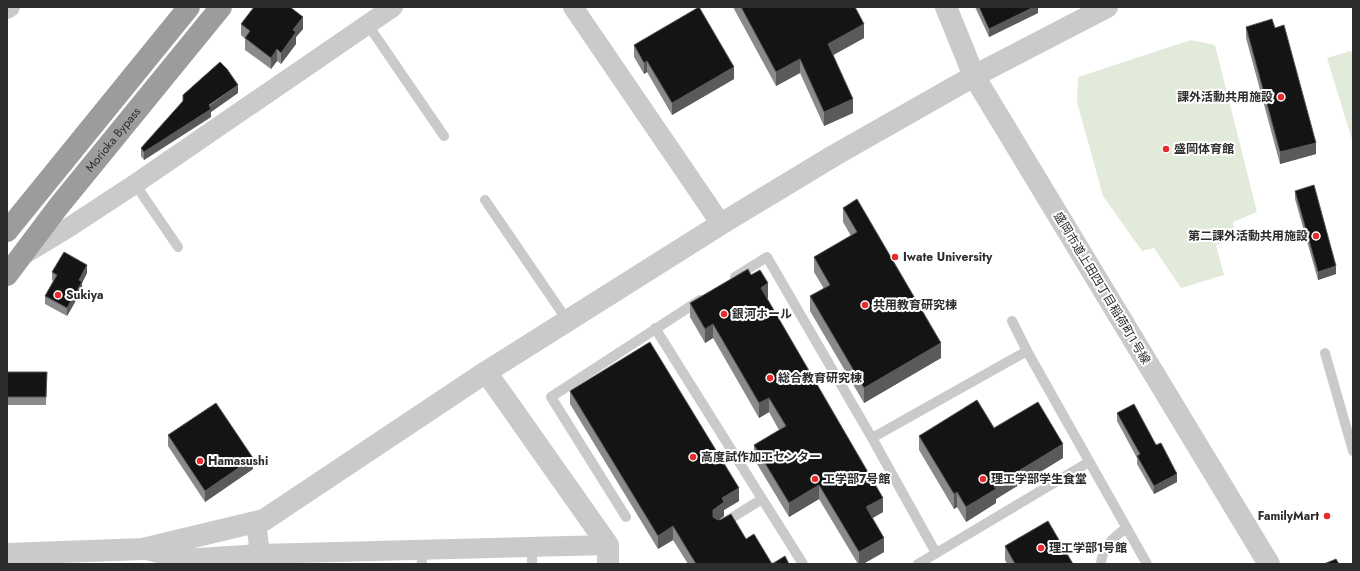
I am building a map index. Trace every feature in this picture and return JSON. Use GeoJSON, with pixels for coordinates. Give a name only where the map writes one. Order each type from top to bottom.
{"type":"FeatureCollection","features":[{"type":"Feature","properties":{"kind":"highway","name":"Morioka Bypass"},"geometry":{"type":"LineString","coordinates":[[7,231],[189,7]]}},
{"type":"Feature","properties":{"kind":"highway","name":"Morioka Bypass"},"geometry":{"type":"LineString","coordinates":[[7,275],[221,7]]}},
{"type":"Feature","properties":{"kind":"street"},"geometry":{"type":"LineString","coordinates":[[20,257],[135,184],[393,7]]}},
{"type":"Feature","properties":{"kind":"street"},"geometry":{"type":"LineString","coordinates":[[573,7],[721,224]]}},
{"type":"Feature","properties":{"kind":"street","name":"盛岡市道上田四丁目稲荷町１号線"},"geometry":{"type":"LineString","coordinates":[[946,7],[974,76],[1269,564]]}},
{"type":"Feature","properties":{"kind":"street"},"geometry":{"type":"LineString","coordinates":[[7,554],[143,549],[264,520],[486,372],[721,224],[836,155],[974,76],[1107,7]]}},
{"type":"Feature","properties":{"kind":"street"},"geometry":{"type":"LineString","coordinates":[[486,372],[608,554]]}},
{"type":"Feature","properties":{"kind":"street"},"geometry":{"type":"LineString","coordinates":[[256,522],[260,559]]}},
{"type":"Feature","properties":{"kind":"street"},"geometry":{"type":"LineString","coordinates":[[143,549],[182,558],[260,559],[608,554]]}},
{"type":"Feature","properties":{"kind":"lane"},"geometry":{"type":"LineString","coordinates":[[368,24],[444,136]]}},
{"type":"Feature","properties":{"kind":"lane"},"geometry":{"type":"LineString","coordinates":[[135,184],[178,246]]}},
{"type":"Feature","properties":{"kind":"lane"},"geometry":{"type":"LineString","coordinates":[[485,200],[568,320]]}},
{"type":"Feature","properties":{"kind":"lane"},"geometry":{"type":"LineString","coordinates":[[728,282],[767,257],[872,438],[936,553]]}},
{"type":"Feature","properties":{"kind":"lane"},"geometry":{"type":"LineString","coordinates":[[626,517],[551,397],[655,328],[708,295]]}},
{"type":"Feature","properties":{"kind":"lane"},"geometry":{"type":"LineString","coordinates":[[1012,321],[1027,351],[1147,564]]}},
{"type":"Feature","properties":{"kind":"lane"},"geometry":{"type":"LineString","coordinates":[[655,328],[803,564]]}},
{"type":"Feature","properties":{"kind":"lane"},"geometry":{"type":"LineString","coordinates":[[872,438],[1027,351]]}},
{"type":"Feature","properties":{"kind":"lane"},"geometry":{"type":"LineString","coordinates":[[1325,353],[1353,451]]}},
{"type":"Feature","properties":{"kind":"lane"},"geometry":{"type":"LineString","coordinates":[[918,564],[1089,462]]}},
{"type":"Feature","properties":{"kind":"lane"},"geometry":{"type":"LineString","coordinates":[[719,526],[762,499]]}},
{"type":"Feature","properties":{"kind":"lane"},"geometry":{"type":"LineString","coordinates":[[1101,564],[1103,554],[1109,544],[1127,528]]}},
{"type":"Feature","properties":{"kind":"green space","name":"盛岡体育館"},"geometry":{"type":"Polygon","coordinates":[[[1191,40],[1215,45],[1257,212],[1233,222],[1235,240],[1216,245],[1224,275],[1181,288],[1154,248],[1142,251],[1103,196],[1077,102],[1078,77],[1191,40]]]}},
{"type":"Feature","properties":{"kind":"green space"},"geometry":{"type":"Polygon","coordinates":[[[1351,51],[1353,58],[1353,143],[1327,58],[1351,51]]]}},
{"type":"Feature","properties":{"kind":"building"},"geometry":{"type":"Polygon","coordinates":[[[254,7],[290,7],[303,17],[293,30],[296,32],[281,53],[277,49],[271,58],[245,38],[250,31],[241,24],[254,7]]]}},
{"type":"Feature","properties":{"kind":"building"},"geometry":{"type":"Polygon","coordinates":[[[699,7],[734,67],[672,103],[647,61],[644,63],[634,45],[699,7]]]}},
{"type":"Feature","properties":{"kind":"building"},"geometry":{"type":"Polygon","coordinates":[[[741,7],[855,7],[864,24],[828,44],[853,99],[824,112],[800,59],[776,72],[741,7]]]}},
{"type":"Feature","properties":{"kind":"building"},"geometry":{"type":"Polygon","coordinates":[[[979,7],[1034,7],[989,29],[979,7]]]}},
{"type":"Feature","properties":{"kind":"building","name":"課外活動共用施設"},"geometry":{"type":"Polygon","coordinates":[[[1272,19],[1275,28],[1284,25],[1316,143],[1280,152],[1246,27],[1272,19]]]}},
{"type":"Feature","properties":{"kind":"building"},"geometry":{"type":"Polygon","coordinates":[[[220,62],[238,85],[209,105],[211,109],[144,152],[141,148],[183,101],[183,95],[220,62]]]}},
{"type":"Feature","properties":{"kind":"building","name":"第二課外活動共用施設"},"geometry":{"type":"Polygon","coordinates":[[[1314,185],[1336,266],[1318,272],[1295,191],[1314,185]]]}},
{"type":"Feature","properties":{"kind":"building","name":"共用教育研究棟"},"geometry":{"type":"Polygon","coordinates":[[[857,199],[941,343],[864,388],[810,296],[830,285],[814,257],[857,232],[843,208],[857,199]]]}},
{"type":"Feature","properties":{"kind":"building"},"geometry":{"type":"Polygon","coordinates":[[[64,252],[87,265],[79,280],[82,282],[67,308],[45,296],[57,275],[52,272],[64,252]]]}},
{"type":"Feature","properties":{"kind":"building"},"geometry":{"type":"Polygon","coordinates":[[[748,269],[751,275],[760,270],[768,283],[761,288],[883,498],[866,507],[884,538],[859,552],[819,485],[789,503],[754,445],[786,426],[769,398],[759,403],[713,324],[705,329],[690,303],[748,269]]]}},
{"type":"Feature","properties":{"kind":"building"},"geometry":{"type":"Polygon","coordinates":[[[650,342],[739,488],[722,498],[724,502],[713,510],[713,517],[720,520],[731,514],[746,539],[754,534],[772,564],[696,564],[673,526],[658,536],[570,391],[650,342]]]}},
{"type":"Feature","properties":{"kind":"building"},"geometry":{"type":"Polygon","coordinates":[[[7,372],[47,372],[46,397],[7,397],[7,372]]]}},
{"type":"Feature","properties":{"kind":"building","name":"理工学部学生食堂"},"geometry":{"type":"Polygon","coordinates":[[[977,400],[994,428],[1038,402],[1063,444],[994,486],[996,489],[966,507],[957,492],[954,494],[919,436],[977,400]]]}},
{"type":"Feature","properties":{"kind":"building"},"geometry":{"type":"Polygon","coordinates":[[[216,403],[253,458],[205,491],[168,435],[216,403]]]}},
{"type":"Feature","properties":{"kind":"building"},"geometry":{"type":"Polygon","coordinates":[[[1134,404],[1156,445],[1161,443],[1177,474],[1154,486],[1137,456],[1140,454],[1117,413],[1134,404]]]}},
{"type":"Feature","properties":{"kind":"building"},"geometry":{"type":"Polygon","coordinates":[[[1048,521],[1073,564],[1015,564],[1005,546],[1048,521]]]}},
{"type":"Feature","properties":{"kind":"building"},"geometry":{"type":"Polygon","coordinates":[[[785,556],[789,564],[772,564],[785,556]]]}},
{"type":"Feature","properties":{"kind":"building"},"geometry":{"type":"Polygon","coordinates":[[[1336,559],[1339,564],[1324,564],[1336,559]]]}},
{"type":"Feature","properties":{"kind":"place","name":"課外活動共用施設"},"geometry":{"type":"Point","coordinates":[1281,97]}},
{"type":"Feature","properties":{"kind":"place","name":"盛岡体育館"},"geometry":{"type":"Point","coordinates":[1166,149]}},
{"type":"Feature","properties":{"kind":"place","name":"第二課外活動共用施設"},"geometry":{"type":"Point","coordinates":[1316,236]}},
{"type":"Feature","properties":{"kind":"place","name":"Iwate University"},"geometry":{"type":"Point","coordinates":[895,257]}},
{"type":"Feature","properties":{"kind":"place","name":"Sukiya"},"geometry":{"type":"Point","coordinates":[58,295]}},
{"type":"Feature","properties":{"kind":"place","name":"共用教育研究棟"},"geometry":{"type":"Point","coordinates":[865,305]}},
{"type":"Feature","properties":{"kind":"place","name":"銀河ホール"},"geometry":{"type":"Point","coordinates":[724,314]}},
{"type":"Feature","properties":{"kind":"place","name":"総合教育研究棟"},"geometry":{"type":"Point","coordinates":[770,378]}},
{"type":"Feature","properties":{"kind":"place","name":"高度試作加工センター"},"geometry":{"type":"Point","coordinates":[693,457]}},
{"type":"Feature","properties":{"kind":"place","name":"Hamasushi"},"geometry":{"type":"Point","coordinates":[200,461]}},
{"type":"Feature","properties":{"kind":"place","name":"工学部7号館"},"geometry":{"type":"Point","coordinates":[815,479]}},
{"type":"Feature","properties":{"kind":"place","name":"理工学部学生食堂"},"geometry":{"type":"Point","coordinates":[983,479]}},
{"type":"Feature","properties":{"kind":"place","name":"FamilyMart"},"geometry":{"type":"Point","coordinates":[1327,516]}},
{"type":"Feature","properties":{"kind":"place","name":"理工学部1号館"},"geometry":{"type":"Point","coordinates":[1041,548]}}]}
